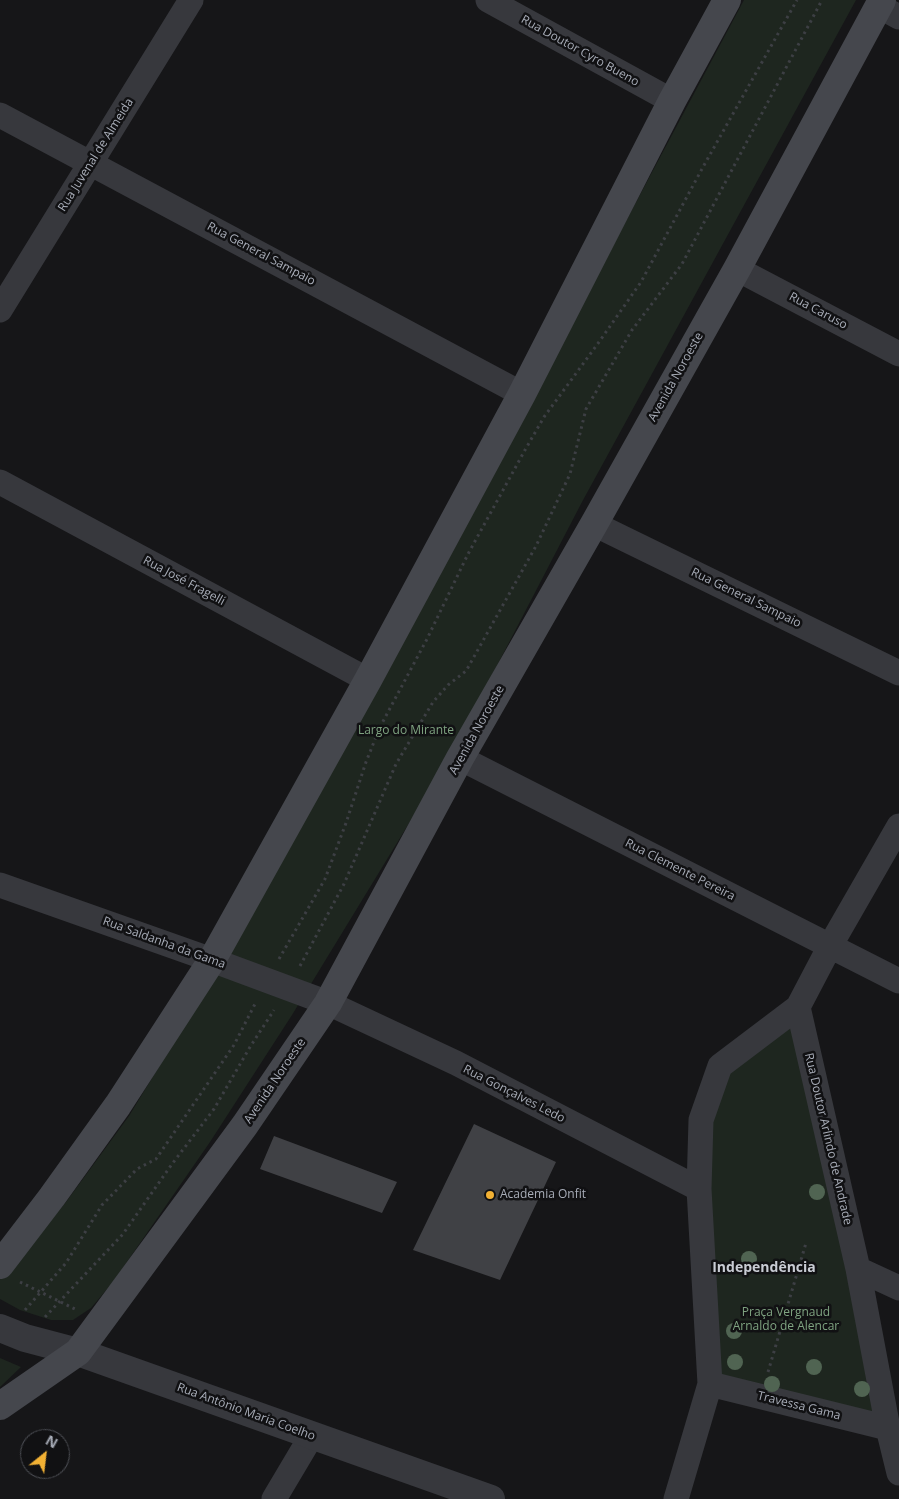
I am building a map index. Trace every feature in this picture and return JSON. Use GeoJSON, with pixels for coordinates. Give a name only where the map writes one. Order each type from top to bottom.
{"type":"FeatureCollection","features":[{"type":"Feature","properties":{"kind":"main road"},"geometry":{"type":"LineString","coordinates":[[7,1272],[52,1197],[112,1113],[212,960],[368,680],[522,394],[672,101],[727,0]]}},
{"type":"Feature","properties":{"kind":"main road","name":"Avenida Noroeste"},"geometry":{"type":"LineString","coordinates":[[0,1406],[78,1352],[240,1132],[328,1003],[460,758],[737,268],[887,8]]}},
{"type":"Feature","properties":{"kind":"street","name":"Rua Juvenal de Almeida"},"geometry":{"type":"LineString","coordinates":[[0,310],[191,0]]}},
{"type":"Feature","properties":{"kind":"street","name":"Rua Doutor Cyro Bueno"},"geometry":{"type":"LineString","coordinates":[[488,0],[672,101]]}},
{"type":"Feature","properties":{"kind":"street","name":"Rua General Sampaio"},"geometry":{"type":"LineString","coordinates":[[0,115],[522,394]]}},
{"type":"Feature","properties":{"kind":"street","name":"Rua Caruso"},"geometry":{"type":"LineString","coordinates":[[737,268],[899,354]]}},
{"type":"Feature","properties":{"kind":"street","name":"Rua José Fragelli"},"geometry":{"type":"LineString","coordinates":[[0,482],[368,680]]}},
{"type":"Feature","properties":{"kind":"street","name":"Rua General Sampaio"},"geometry":{"type":"LineString","coordinates":[[594,524],[899,673]]}},
{"type":"Feature","properties":{"kind":"street","name":"Rua Clemente Pereira"},"geometry":{"type":"LineString","coordinates":[[460,758],[899,981]]}},
{"type":"Feature","properties":{"kind":"street"},"geometry":{"type":"LineString","coordinates":[[676,1499],[710,1384],[699,1189],[700,1120],[720,1066],[798,1007],[830,946],[899,826]]}},
{"type":"Feature","properties":{"kind":"street","name":"Rua Saldanha da Gama"},"geometry":{"type":"LineString","coordinates":[[0,885],[328,1003]]}},
{"type":"Feature","properties":{"kind":"street","name":"Rua Gonçalves Ledo"},"geometry":{"type":"LineString","coordinates":[[328,1003],[456,1064],[699,1189]]}},
{"type":"Feature","properties":{"kind":"street","name":"Rua Doutor Arlindo de Andrade"},"geometry":{"type":"LineString","coordinates":[[798,1007],[858,1269],[888,1428],[899,1473]]}},
{"type":"Feature","properties":{"kind":"street"},"geometry":{"type":"LineString","coordinates":[[858,1269],[899,1288]]}},
{"type":"Feature","properties":{"kind":"street","name":"Rua Antônio Maria Coelho"},"geometry":{"type":"LineString","coordinates":[[0,1328],[24,1325],[78,1352],[491,1499]]}},
{"type":"Feature","properties":{"kind":"street","name":"Travessa Gama"},"geometry":{"type":"LineString","coordinates":[[710,1384],[888,1428]]}},
{"type":"Feature","properties":{"kind":"street"},"geometry":{"type":"LineString","coordinates":[[274,1499],[312,1435]]}},
{"type":"Feature","properties":{"kind":"path"},"geometry":{"type":"LineString","coordinates":[[275,966],[325,879],[380,727],[427,639],[468,554],[524,450],[544,417],[641,282],[797,0]]}},
{"type":"Feature","properties":{"kind":"path"},"geometry":{"type":"LineString","coordinates":[[24,1325],[60,1302],[123,1234],[214,1108],[250,1047],[288,989],[344,884],[396,764],[433,702],[448,685],[466,670],[536,546],[570,474],[586,409],[632,330],[682,264],[822,0]]}},
{"type":"Feature","properties":{"kind":"path"},"geometry":{"type":"LineString","coordinates":[[24,1325],[40,1293],[66,1263],[102,1204],[137,1169],[156,1159],[234,1045],[257,1002]]}},
{"type":"Feature","properties":{"kind":"path"},"geometry":{"type":"LineString","coordinates":[[761,1396],[806,1243]]}},
{"type":"Feature","properties":{"kind":"path"},"geometry":{"type":"LineString","coordinates":[[7,1272],[40,1293],[82,1313]]}},
{"type":"Feature","properties":{"kind":"green space","name":"Largo do Mirante"},"geometry":{"type":"Polygon","coordinates":[[[744,0],[856,0],[582,502],[450,756],[292,1015],[210,1142],[113,1282],[91,1308],[73,1320],[51,1320],[20,1310],[0,1299],[0,1279],[66,1202],[129,1116],[235,941],[532,397],[744,0]]]}},
{"type":"Feature","properties":{"kind":"green space","name":"Praça Vergnaud Arnaldo de Alencar"},"geometry":{"type":"Polygon","coordinates":[[[798,1007],[888,1428],[710,1384],[699,1189],[720,1066],[798,1007]]]}},
{"type":"Feature","properties":{"kind":"green space"},"geometry":{"type":"Polygon","coordinates":[[[0,1358],[21,1367],[0,1387],[0,1358]]]}},
{"type":"Feature","properties":{"kind":"building","name":"Academia Onfit"},"geometry":{"type":"Polygon","coordinates":[[[474,1124],[556,1162],[500,1280],[413,1250],[474,1124]]]}},
{"type":"Feature","properties":{"kind":"building"},"geometry":{"type":"Polygon","coordinates":[[[274,1136],[397,1182],[382,1213],[260,1169],[274,1136]]]}},
{"type":"Feature","properties":{"kind":"place","name":"Academia Onfit"},"geometry":{"type":"Point","coordinates":[490,1195]}},
{"type":"Feature","properties":{"kind":"district","name":"Independência"},"geometry":{"type":"Point","coordinates":[764,1268]}}]}
